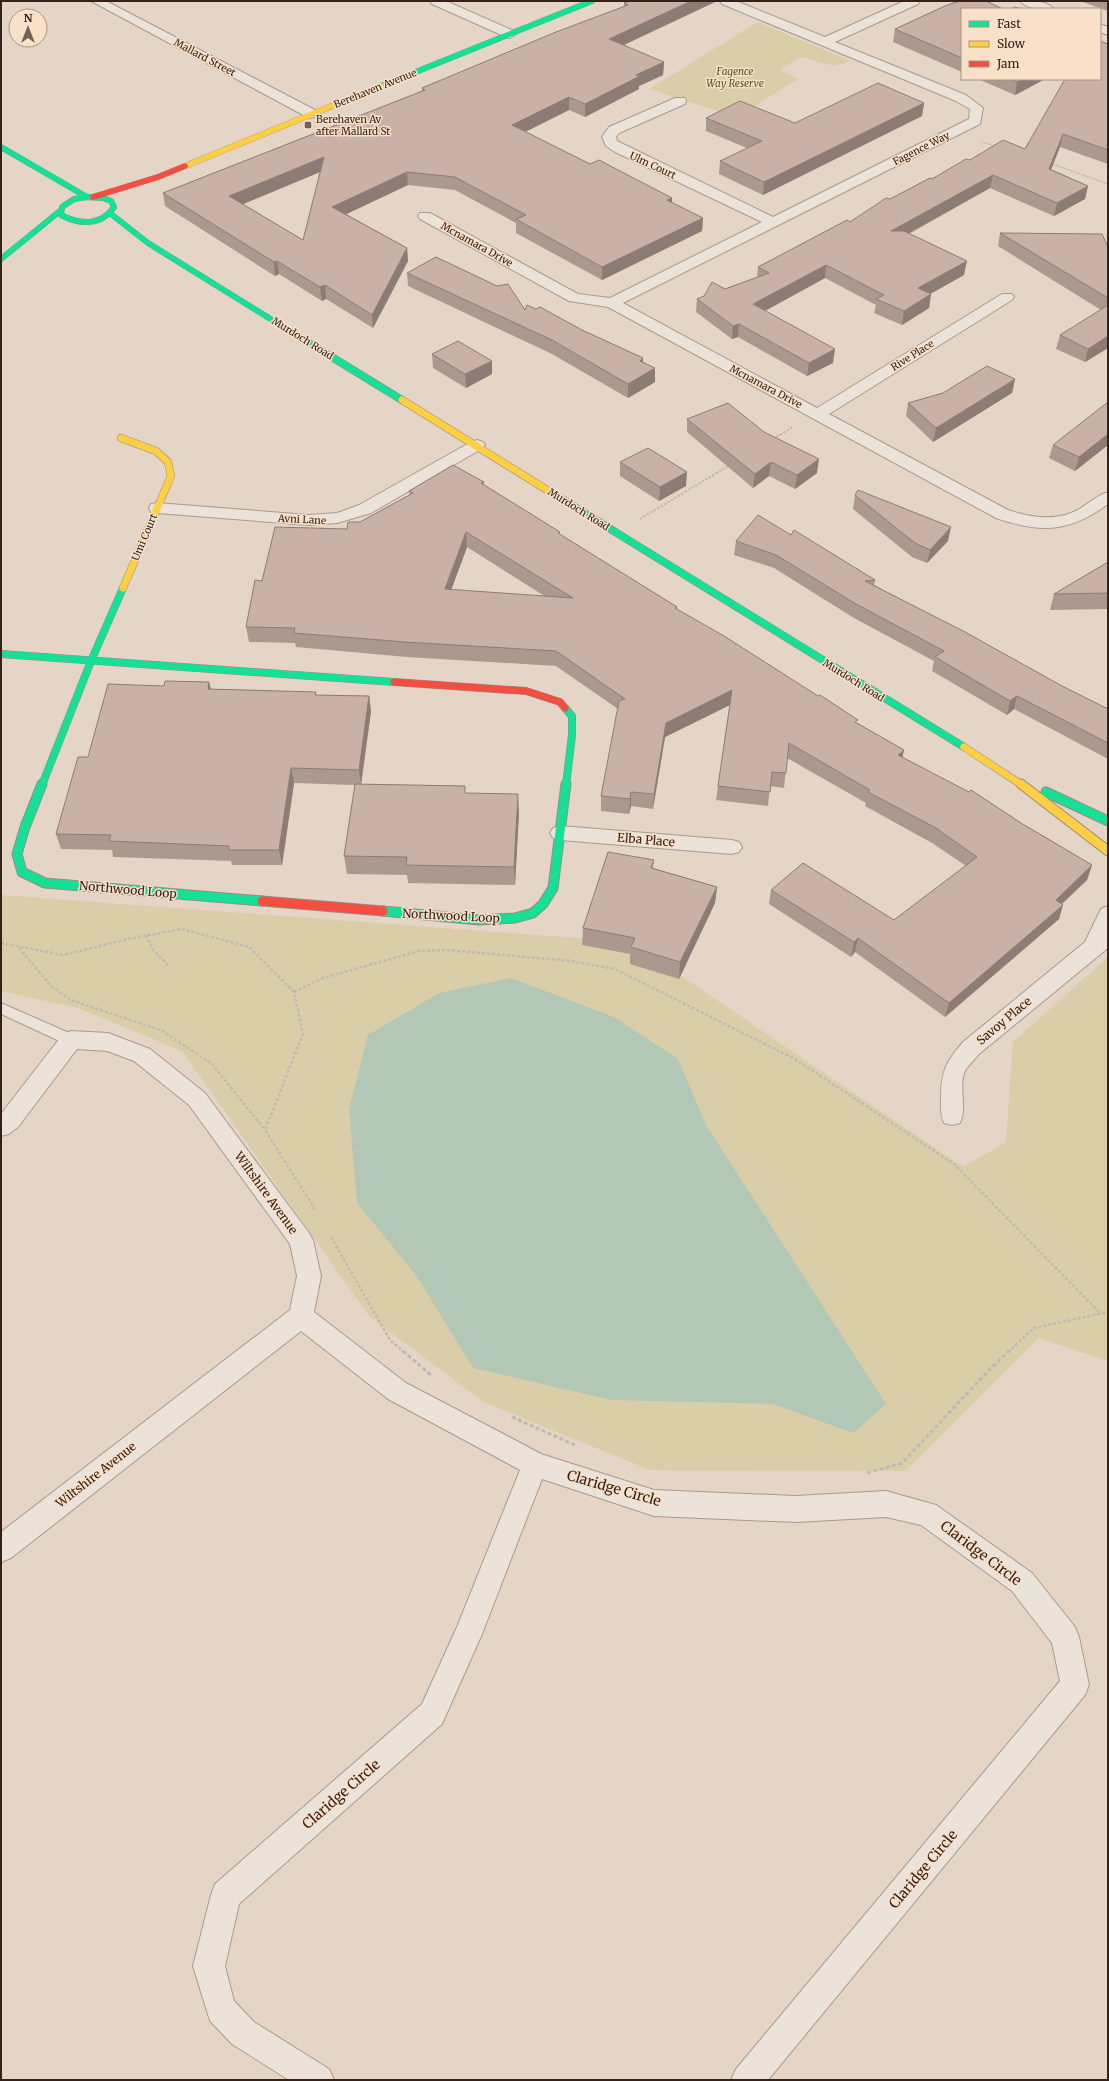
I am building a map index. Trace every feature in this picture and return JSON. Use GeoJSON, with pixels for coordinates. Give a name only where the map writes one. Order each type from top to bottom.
{"type":"FeatureCollection","features":[{"type":"Feature","properties":{"kind":"street","name":"Mallard Street"},"geometry":{"type":"LineString","coordinates":[[98,1],[312,114]]}},
{"type":"Feature","properties":{"kind":"street"},"geometry":{"type":"LineString","coordinates":[[436,1],[510,34]]}},
{"type":"Feature","properties":{"kind":"street","name":"Berehaven Avenue"},"geometry":{"type":"LineString","coordinates":[[90,197],[158,176],[592,1]]}},
{"type":"Feature","properties":{"kind":"street","name":"Fagence Way"},"geometry":{"type":"LineString","coordinates":[[612,303],[975,121],[977,108],[961,98],[726,1]]}},
{"type":"Feature","properties":{"kind":"street"},"geometry":{"type":"LineString","coordinates":[[825,42],[914,1]]}},
{"type":"Feature","properties":{"kind":"street"},"geometry":{"type":"LineString","coordinates":[[1026,1],[1045,8]]}},
{"type":"Feature","properties":{"kind":"street","name":"Ulm Court"},"geometry":{"type":"LineString","coordinates":[[680,101],[614,130],[609,137],[611,143],[620,149],[773,222]]}},
{"type":"Feature","properties":{"kind":"street","name":"Murdoch Road"},"geometry":{"type":"LineString","coordinates":[[1,147],[90,197],[103,198],[111,201],[115,208],[148,243]]}},
{"type":"Feature","properties":{"kind":"street","name":"Berehaven Avenue"},"geometry":{"type":"LineString","coordinates":[[131,194],[158,176]]}},
{"type":"Feature","properties":{"kind":"street"},"geometry":{"type":"LineString","coordinates":[[1,259],[20,245],[60,206],[74,199],[90,197]]}},
{"type":"Feature","properties":{"kind":"street"},"geometry":{"type":"LineString","coordinates":[[60,206],[65,219],[103,229]]}},
{"type":"Feature","properties":{"kind":"street"},"geometry":{"type":"LineString","coordinates":[[66,229],[82,223],[100,220],[115,208]]}},
{"type":"Feature","properties":{"kind":"street","name":"Mcnamara Drive"},"geometry":{"type":"LineString","coordinates":[[425,216],[574,298],[612,303],[1002,514],[1020,521],[1060,522],[1078,517],[1108,497]]}},
{"type":"Feature","properties":{"kind":"street","name":"Murdoch Road"},"geometry":{"type":"LineString","coordinates":[[122,235],[148,243],[1009,775],[1108,851]]}},
{"type":"Feature","properties":{"kind":"street"},"geometry":{"type":"LineString","coordinates":[[20,245],[42,238]]}},
{"type":"Feature","properties":{"kind":"street","name":"Rive Place"},"geometry":{"type":"LineString","coordinates":[[817,413],[1006,297]]}},
{"type":"Feature","properties":{"kind":"street","name":"Umi Court"},"geometry":{"type":"LineString","coordinates":[[91,661],[171,476],[168,462],[156,451],[121,438]]}},
{"type":"Feature","properties":{"kind":"street","name":"Avni Lane"},"geometry":{"type":"LineString","coordinates":[[157,508],[309,520],[332,520],[352,515],[365,509],[478,446]]}},
{"type":"Feature","properties":{"kind":"street","name":"Northwood Loop"},"geometry":{"type":"LineString","coordinates":[[1,654],[526,691],[560,702],[572,716],[572,735],[553,888],[546,903],[528,917],[493,920],[45,883],[22,872],[16,854],[25,827],[91,661]]}},
{"type":"Feature","properties":{"kind":"street","name":"Murdoch Road"},"geometry":{"type":"LineString","coordinates":[[1009,775],[1108,821]]}},
{"type":"Feature","properties":{"kind":"street","name":"Elba Place"},"geometry":{"type":"LineString","coordinates":[[560,833],[732,847]]}},
{"type":"Feature","properties":{"kind":"street","name":"Savoy Place"},"geometry":{"type":"LineString","coordinates":[[952,1116],[952,1080],[956,1066],[971,1048],[1101,942],[1108,914]]}},
{"type":"Feature","properties":{"kind":"street"},"geometry":{"type":"LineString","coordinates":[[1,1127],[10,1120],[71,1040]]}},
{"type":"Feature","properties":{"kind":"street","name":"Wiltshire Avenue"},"geometry":{"type":"LineString","coordinates":[[1,1549],[301,1316],[309,1276],[301,1240],[198,1099],[142,1055],[108,1042],[71,1040]]}},
{"type":"Feature","properties":{"kind":"street","name":"Claridge Circle"},"geometry":{"type":"LineString","coordinates":[[301,1316],[397,1392],[535,1464],[654,1503],[796,1509],[886,1504],[927,1514],[1022,1582],[1065,1637],[1075,1685],[754,2077]]}},
{"type":"Feature","properties":{"kind":"street","name":"Claridge Circle"},"geometry":{"type":"LineString","coordinates":[[318,2080],[242,2033],[221,2010],[209,1966],[226,1895],[432,1714],[468,1634],[535,1464]]}},
{"type":"Feature","properties":{"kind":"lane"},"geometry":{"type":"LineString","coordinates":[[1,1008],[71,1040]]}},
{"type":"Feature","properties":{"kind":"path"},"geometry":{"type":"LineString","coordinates":[[954,132],[998,147]]}},
{"type":"Feature","properties":{"kind":"path"},"geometry":{"type":"LineString","coordinates":[[1044,161],[1074,170],[1108,184]]}},
{"type":"Feature","properties":{"kind":"path"},"geometry":{"type":"LineString","coordinates":[[768,442],[817,413]]}},
{"type":"Feature","properties":{"kind":"path"},"geometry":{"type":"LineString","coordinates":[[618,532],[735,462]]}},
{"type":"Feature","properties":{"kind":"path"},"geometry":{"type":"LineString","coordinates":[[1,943],[64,955],[146,935],[182,929],[249,947],[294,992],[303,1034],[265,1130],[320,1217]]}},
{"type":"Feature","properties":{"kind":"path"},"geometry":{"type":"LineString","coordinates":[[146,935],[153,950],[168,965]]}},
{"type":"Feature","properties":{"kind":"path"},"geometry":{"type":"LineString","coordinates":[[294,992],[323,978],[419,951],[447,950],[570,961],[615,969],[795,1059],[954,1164],[1101,1313]]}},
{"type":"Feature","properties":{"kind":"path"},"geometry":{"type":"LineString","coordinates":[[328,1231],[390,1340],[434,1378]]}},
{"type":"Feature","properties":{"kind":"path"},"geometry":{"type":"LineString","coordinates":[[861,1475],[902,1463],[989,1370],[1034,1328],[1108,1312]]}},
{"type":"Feature","properties":{"kind":"path"},"geometry":{"type":"LineString","coordinates":[[508,1415],[578,1446]]}},
{"type":"Feature","properties":{"kind":"green space","name":"Fagence Way Reserve"},"geometry":{"type":"Polygon","coordinates":[[[758,22],[851,61],[834,66],[801,57],[780,70],[798,79],[737,117],[649,89],[758,22]]]}},
{"type":"Feature","properties":{"kind":"green space"},"geometry":{"type":"Polygon","coordinates":[[[1,895],[631,942],[963,1167],[1006,1142],[1013,1042],[1108,957],[1108,1361],[1039,1338],[906,1471],[650,1470],[483,1402],[369,1316],[182,1051],[78,1008],[1,991],[1,895]]]}},
{"type":"Feature","properties":{"kind":"shaded area"},"geometry":{"type":"Polygon","coordinates":[[[511,978],[614,1017],[678,1059],[706,1125],[886,1404],[853,1433],[773,1404],[611,1400],[473,1368],[416,1275],[357,1203],[349,1109],[368,1035],[439,993],[511,978]]]}},
{"type":"Feature","properties":{"kind":"building"},"geometry":{"type":"Polygon","coordinates":[[[629,1],[691,1],[609,39],[664,62],[636,75],[640,76],[585,104],[569,97],[512,125],[590,164],[599,160],[672,198],[667,200],[703,218],[602,267],[516,219],[526,215],[455,177],[407,172],[332,207],[407,248],[372,315],[325,285],[320,287],[277,261],[274,262],[163,193],[425,90],[422,88],[556,32],[628,5],[624,3],[629,1]],[[324,157],[229,196],[303,240],[324,157]]]}},
{"type":"Feature","properties":{"kind":"building"},"geometry":{"type":"Polygon","coordinates":[[[959,1],[986,1],[1001,8],[961,8],[961,58],[895,29],[959,1]]]}},
{"type":"Feature","properties":{"kind":"building"},"geometry":{"type":"Polygon","coordinates":[[[1101,41],[1108,44],[1108,150],[1063,134],[1049,169],[1088,186],[1057,203],[993,175],[891,231],[904,231],[967,261],[918,288],[931,294],[904,311],[876,299],[884,295],[826,265],[753,304],[835,349],[809,363],[739,324],[733,326],[697,299],[704,296],[712,282],[725,289],[769,273],[758,267],[847,220],[850,222],[886,198],[890,199],[930,178],[932,179],[966,159],[970,160],[1003,140],[1025,149],[1064,80],[1101,80],[1101,41]]]}},
{"type":"Feature","properties":{"kind":"building"},"geometry":{"type":"Polygon","coordinates":[[[878,83],[924,103],[764,182],[720,161],[762,141],[706,118],[740,101],[795,123],[878,83]]]}},
{"type":"Feature","properties":{"kind":"building"},"geometry":{"type":"Polygon","coordinates":[[[1000,233],[1102,234],[1108,247],[1108,298],[1000,233]]]}},
{"type":"Feature","properties":{"kind":"building"},"geometry":{"type":"Polygon","coordinates":[[[436,257],[497,286],[508,284],[525,310],[527,305],[536,309],[540,307],[582,330],[643,358],[640,361],[655,368],[628,384],[552,340],[407,273],[436,257]]]}},
{"type":"Feature","properties":{"kind":"building"},"geometry":{"type":"Polygon","coordinates":[[[1108,305],[1108,336],[1088,349],[1060,335],[1108,305]]]}},
{"type":"Feature","properties":{"kind":"building"},"geometry":{"type":"Polygon","coordinates":[[[458,341],[492,361],[465,374],[432,354],[458,341]]]}},
{"type":"Feature","properties":{"kind":"building"},"geometry":{"type":"Polygon","coordinates":[[[987,366],[1015,379],[936,428],[908,403],[943,393],[987,366]]]}},
{"type":"Feature","properties":{"kind":"building"},"geometry":{"type":"Polygon","coordinates":[[[1108,402],[1108,434],[1079,457],[1053,445],[1108,402]]]}},
{"type":"Feature","properties":{"kind":"building"},"geometry":{"type":"Polygon","coordinates":[[[728,403],[764,432],[819,459],[797,475],[771,462],[755,474],[687,419],[728,403]]]}},
{"type":"Feature","properties":{"kind":"building"},"geometry":{"type":"Polygon","coordinates":[[[648,448],[687,472],[660,487],[620,462],[648,448]]]}},
{"type":"Feature","properties":{"kind":"building"},"geometry":{"type":"Polygon","coordinates":[[[453,465],[484,482],[481,483],[677,607],[675,608],[724,636],[818,696],[820,695],[858,720],[855,722],[904,750],[898,755],[969,792],[971,790],[1021,823],[1092,865],[1056,900],[1063,905],[949,1003],[858,938],[854,942],[771,890],[803,863],[894,920],[977,857],[936,828],[868,792],[870,790],[789,743],[786,773],[772,772],[770,792],[718,786],[732,690],[666,723],[654,794],[631,792],[630,799],[601,796],[619,701],[625,699],[556,651],[405,642],[294,633],[295,628],[246,627],[255,580],[262,581],[275,527],[347,529],[348,522],[360,522],[413,493],[409,491],[453,465]],[[466,532],[445,589],[573,598],[466,532]]]}},
{"type":"Feature","properties":{"kind":"building"},"geometry":{"type":"Polygon","coordinates":[[[858,490],[951,527],[930,550],[915,543],[855,495],[858,490]]]}},
{"type":"Feature","properties":{"kind":"building"},"geometry":{"type":"Polygon","coordinates":[[[758,515],[791,535],[794,530],[875,580],[865,581],[965,632],[1062,686],[1108,709],[1108,743],[1017,696],[1010,701],[935,657],[944,651],[856,604],[776,555],[736,541],[758,515]]]}},
{"type":"Feature","properties":{"kind":"building"},"geometry":{"type":"Polygon","coordinates":[[[1108,562],[1108,593],[1054,594],[1108,562]]]}},
{"type":"Feature","properties":{"kind":"building"},"geometry":{"type":"Polygon","coordinates":[[[165,681],[209,682],[208,689],[316,692],[315,695],[369,696],[359,770],[291,768],[279,850],[229,850],[229,846],[109,841],[111,835],[56,834],[78,757],[88,757],[108,684],[164,686],[165,681]]]}},
{"type":"Feature","properties":{"kind":"building"},"geometry":{"type":"Polygon","coordinates":[[[355,784],[465,786],[465,793],[518,794],[514,867],[406,865],[407,857],[344,856],[355,784]]]}},
{"type":"Feature","properties":{"kind":"building"},"geometry":{"type":"Polygon","coordinates":[[[608,852],[654,860],[651,868],[717,887],[680,962],[631,947],[635,938],[583,928],[608,852]]]}},
{"type":"Feature","properties":{"kind":"traffic: fast"},"geometry":{"type":"LineString","coordinates":[[381,86],[592,1]]}},
{"type":"Feature","properties":{"kind":"traffic: fast"},"geometry":{"type":"LineString","coordinates":[[1,147],[87,197],[103,198],[111,201],[114,207],[110,214],[90,223],[82,223],[68,219],[61,215],[62,207],[74,199],[87,197]]}},
{"type":"Feature","properties":{"kind":"traffic: fast"},"geometry":{"type":"LineString","coordinates":[[1,259],[60,211]]}},
{"type":"Feature","properties":{"kind":"traffic: fast"},"geometry":{"type":"LineString","coordinates":[[111,214],[148,243],[402,400]]}},
{"type":"Feature","properties":{"kind":"traffic: fast"},"geometry":{"type":"LineString","coordinates":[[565,501],[964,747]]}},
{"type":"Feature","properties":{"kind":"traffic: fast"},"geometry":{"type":"LineString","coordinates":[[123,588],[91,661],[25,827],[17,854],[22,872],[45,883],[262,901]]}},
{"type":"Feature","properties":{"kind":"traffic: fast"},"geometry":{"type":"LineString","coordinates":[[1,654],[394,682]]}},
{"type":"Feature","properties":{"kind":"traffic: fast"},"geometry":{"type":"LineString","coordinates":[[383,911],[458,919],[498,920],[529,915],[540,907],[553,888],[572,735],[572,716],[565,708]]}},
{"type":"Feature","properties":{"kind":"traffic: fast"},"geometry":{"type":"LineString","coordinates":[[1046,792],[1108,821]]}},
{"type":"Feature","properties":{"kind":"traffic: slow"},"geometry":{"type":"LineString","coordinates":[[185,166],[381,86]]}},
{"type":"Feature","properties":{"kind":"traffic: slow"},"geometry":{"type":"LineString","coordinates":[[402,400],[565,501]]}},
{"type":"Feature","properties":{"kind":"traffic: slow"},"geometry":{"type":"LineString","coordinates":[[121,438],[156,451],[168,462],[171,476],[123,588]]}},
{"type":"Feature","properties":{"kind":"traffic: slow"},"geometry":{"type":"LineString","coordinates":[[964,747],[1009,775],[1108,851]]}},
{"type":"Feature","properties":{"kind":"traffic: jam"},"geometry":{"type":"LineString","coordinates":[[93,197],[158,177],[185,166]]}},
{"type":"Feature","properties":{"kind":"traffic: jam"},"geometry":{"type":"LineString","coordinates":[[394,682],[526,691],[560,702],[565,708]]}},
{"type":"Feature","properties":{"kind":"traffic: jam"},"geometry":{"type":"LineString","coordinates":[[262,901],[383,911]]}},
{"type":"Feature","properties":{"kind":"place","name":"Berehaven Av after Mallard St"},"geometry":{"type":"Point","coordinates":[308,125]}}]}
